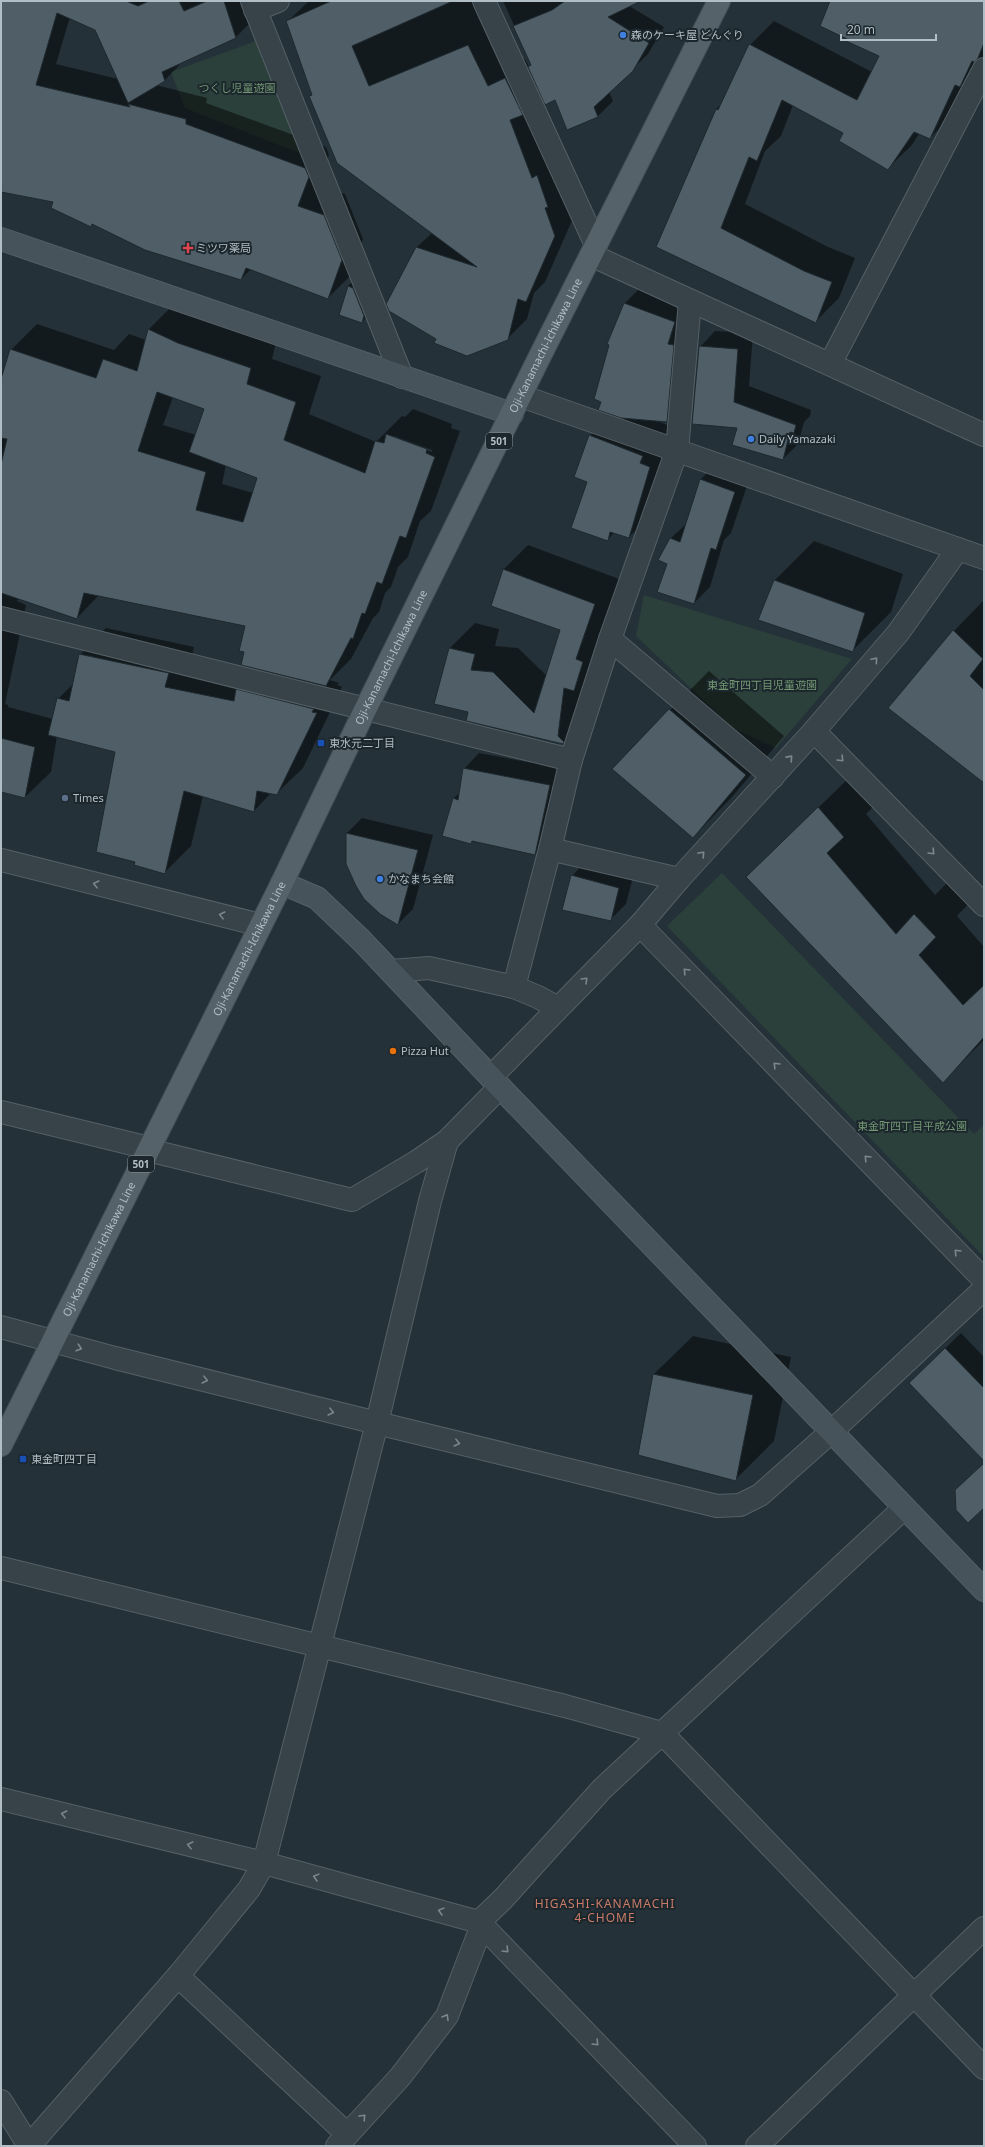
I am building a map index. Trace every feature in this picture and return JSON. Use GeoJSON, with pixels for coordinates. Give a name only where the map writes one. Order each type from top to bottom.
{"type":"FeatureCollection","features":[{"type":"Feature","properties":{"kind":"main road","name":"Oji-Kanamachi-Ichikawa Line"},"geometry":{"type":"LineString","coordinates":[[1,1444],[282,883],[365,710],[719,1]]}},
{"type":"Feature","properties":{"kind":"street"},"geometry":{"type":"LineString","coordinates":[[278,1],[254,6],[402,377]]}},
{"type":"Feature","properties":{"kind":"street"},"geometry":{"type":"LineString","coordinates":[[484,1],[594,250],[690,301],[984,435]]}},
{"type":"Feature","properties":{"kind":"street"},"geometry":{"type":"LineString","coordinates":[[830,364],[984,69]]}},
{"type":"Feature","properties":{"kind":"street"},"geometry":{"type":"LineString","coordinates":[[1,238],[402,377],[517,405],[677,450],[958,549],[983,553]]}},
{"type":"Feature","properties":{"kind":"street"},"geometry":{"type":"LineString","coordinates":[[514,987],[550,849],[571,760],[610,639],[677,450],[690,301]]}},
{"type":"Feature","properties":{"kind":"street"},"geometry":{"type":"LineString","coordinates":[[1,1112],[352,1200],[416,1162],[447,1141],[558,1008],[640,925],[679,879],[814,731],[898,633],[958,549]]}},
{"type":"Feature","properties":{"kind":"street"},"geometry":{"type":"LineString","coordinates":[[1,618],[365,710],[571,760]]}},
{"type":"Feature","properties":{"kind":"street"},"geometry":{"type":"LineString","coordinates":[[610,639],[773,777]]}},
{"type":"Feature","properties":{"kind":"street"},"geometry":{"type":"LineString","coordinates":[[814,731],[984,905]]}},
{"type":"Feature","properties":{"kind":"street"},"geometry":{"type":"LineString","coordinates":[[550,849],[679,879]]}},
{"type":"Feature","properties":{"kind":"street"},"geometry":{"type":"LineString","coordinates":[[1,860],[260,925]]}},
{"type":"Feature","properties":{"kind":"street"},"geometry":{"type":"LineString","coordinates":[[282,883],[318,898],[391,971],[984,1590]]}},
{"type":"Feature","properties":{"kind":"street"},"geometry":{"type":"LineString","coordinates":[[640,925],[984,1280]]}},
{"type":"Feature","properties":{"kind":"street"},"geometry":{"type":"LineString","coordinates":[[391,971],[429,968],[514,987],[538,997],[558,1008]]}},
{"type":"Feature","properties":{"kind":"street"},"geometry":{"type":"LineString","coordinates":[[1,2101],[29,2146],[178,1976],[249,1889],[264,1863],[377,1423],[430,1201],[447,1141]]}},
{"type":"Feature","properties":{"kind":"street"},"geometry":{"type":"LineString","coordinates":[[1,1327],[54,1340],[115,1358],[717,1506],[740,1505],[760,1496],[984,1290]]}},
{"type":"Feature","properties":{"kind":"street"},"geometry":{"type":"LineString","coordinates":[[178,1976],[342,2140],[400,2077],[447,2016],[480,1923],[602,1789],[904,1508]]}},
{"type":"Feature","properties":{"kind":"street"},"geometry":{"type":"LineString","coordinates":[[1,1568],[565,1706],[662,1733],[984,2068]]}},
{"type":"Feature","properties":{"kind":"street"},"geometry":{"type":"LineString","coordinates":[[1,1799],[264,1863],[480,1923],[695,2146]]}},
{"type":"Feature","properties":{"kind":"street"},"geometry":{"type":"LineString","coordinates":[[757,2146],[984,1928]]}},
{"type":"Feature","properties":{"kind":"green space","name":"つくし児童遊園"},"geometry":{"type":"Polygon","coordinates":[[[259,40],[307,156],[185,108],[171,72],[259,40]]]}},
{"type":"Feature","properties":{"kind":"green space","name":"東金町四丁目児童遊園"},"geometry":{"type":"Polygon","coordinates":[[[644,595],[852,659],[776,748],[733,728],[636,636],[644,595]]]}},
{"type":"Feature","properties":{"kind":"green space","name":"東金町四丁目平成公園"},"geometry":{"type":"Polygon","coordinates":[[[722,873],[974,1134],[984,1125],[984,1257],[667,926],[722,873]]]}},
{"type":"Feature","properties":{"kind":"building"},"geometry":{"type":"Polygon","coordinates":[[[1,1],[126,1],[138,6],[149,1],[179,1],[184,11],[207,1],[224,1],[236,38],[162,72],[165,81],[128,103],[95,30],[57,13],[36,85],[130,107],[128,104],[186,119],[186,124],[305,168],[309,177],[298,206],[324,215],[342,260],[328,299],[246,268],[241,280],[145,250],[92,224],[91,227],[51,208],[53,202],[1,192],[1,1]]]}},
{"type":"Feature","properties":{"kind":"building"},"geometry":{"type":"Polygon","coordinates":[[[331,1],[453,1],[352,46],[369,86],[468,45],[488,86],[505,78],[523,115],[510,120],[532,178],[537,175],[548,207],[545,208],[555,236],[526,302],[518,299],[508,340],[467,356],[434,343],[436,339],[389,311],[386,304],[416,247],[477,267],[337,163],[309,96],[312,95],[286,21],[331,1]]]}},
{"type":"Feature","properties":{"kind":"building"},"geometry":{"type":"Polygon","coordinates":[[[565,1],[641,1],[608,17],[649,43],[633,71],[594,107],[598,117],[567,130],[555,100],[545,105],[528,67],[531,65],[513,26],[552,10],[565,1]]]}},
{"type":"Feature","properties":{"kind":"building"},"geometry":{"type":"Polygon","coordinates":[[[830,1],[984,1],[984,43],[978,58],[974,62],[972,61],[960,87],[955,85],[930,139],[914,132],[888,170],[839,141],[843,133],[782,100],[757,161],[749,157],[721,228],[804,271],[832,282],[816,323],[656,247],[716,109],[718,110],[749,44],[857,100],[879,56],[846,41],[847,39],[820,26],[830,1]]]}},
{"type":"Feature","properties":{"kind":"building"},"geometry":{"type":"Polygon","coordinates":[[[348,286],[353,288],[364,316],[362,323],[339,315],[348,286]]]}},
{"type":"Feature","properties":{"kind":"building"},"geometry":{"type":"Polygon","coordinates":[[[624,303],[675,322],[668,344],[674,345],[667,422],[621,418],[598,410],[601,402],[594,399],[609,345],[607,344],[624,303]]]}},
{"type":"Feature","properties":{"kind":"building"},"geometry":{"type":"Polygon","coordinates":[[[148,329],[178,343],[251,368],[247,384],[296,402],[284,440],[365,473],[375,441],[384,443],[386,434],[427,449],[426,453],[435,457],[406,538],[400,536],[382,584],[377,582],[365,614],[362,613],[353,639],[351,638],[326,686],[241,665],[244,652],[239,651],[245,626],[84,593],[77,619],[1,593],[1,464],[7,439],[1,438],[1,379],[10,349],[96,378],[103,359],[137,371],[148,329]],[[157,392],[138,451],[206,472],[196,510],[243,522],[257,478],[189,452],[204,409],[157,392]]]}},
{"type":"Feature","properties":{"kind":"building"},"geometry":{"type":"Polygon","coordinates":[[[699,346],[738,349],[734,402],[796,425],[794,433],[790,432],[783,460],[732,445],[737,428],[692,424],[699,346]]]}},
{"type":"Feature","properties":{"kind":"building"},"geometry":{"type":"Polygon","coordinates":[[[589,435],[643,456],[640,463],[650,467],[629,538],[610,532],[608,541],[571,528],[587,482],[574,477],[589,435]]]}},
{"type":"Feature","properties":{"kind":"building"},"geometry":{"type":"Polygon","coordinates":[[[700,479],[735,492],[716,550],[711,548],[694,604],[657,592],[667,564],[658,560],[670,538],[680,542],[700,479]]]}},
{"type":"Feature","properties":{"kind":"building"},"geometry":{"type":"Polygon","coordinates":[[[503,569],[595,604],[576,659],[583,662],[574,691],[564,688],[558,736],[564,742],[563,744],[466,721],[468,712],[434,704],[449,648],[475,654],[471,670],[493,672],[534,713],[560,630],[491,606],[503,569]]]}},
{"type":"Feature","properties":{"kind":"building"},"geometry":{"type":"Polygon","coordinates":[[[774,580],[865,613],[853,652],[758,620],[774,580]]]}},
{"type":"Feature","properties":{"kind":"building"},"geometry":{"type":"Polygon","coordinates":[[[953,630],[983,659],[970,676],[984,690],[984,783],[888,708],[953,630]]]}},
{"type":"Feature","properties":{"kind":"building"},"geometry":{"type":"Polygon","coordinates":[[[79,654],[169,673],[165,687],[234,701],[236,689],[314,709],[312,712],[317,713],[277,795],[257,791],[254,812],[184,791],[165,874],[134,865],[135,862],[96,852],[115,752],[48,735],[57,698],[69,701],[79,654]]]}},
{"type":"Feature","properties":{"kind":"building"},"geometry":{"type":"Polygon","coordinates":[[[669,709],[746,775],[693,838],[612,769],[669,709]]]}},
{"type":"Feature","properties":{"kind":"building"},"geometry":{"type":"Polygon","coordinates":[[[1,738],[35,747],[25,798],[1,792],[1,738]]]}},
{"type":"Feature","properties":{"kind":"building"},"geometry":{"type":"Polygon","coordinates":[[[463,768],[550,785],[535,855],[472,841],[471,844],[442,836],[453,798],[458,800],[463,768]]]}},
{"type":"Feature","properties":{"kind":"building"},"geometry":{"type":"Polygon","coordinates":[[[818,807],[844,837],[827,853],[896,934],[914,914],[936,937],[919,955],[963,1005],[984,985],[984,1037],[943,1083],[746,877],[818,807]]]}},
{"type":"Feature","properties":{"kind":"building"},"geometry":{"type":"Polygon","coordinates":[[[346,833],[418,850],[398,925],[380,914],[364,899],[356,886],[346,864],[346,833]]]}},
{"type":"Feature","properties":{"kind":"building"},"geometry":{"type":"Polygon","coordinates":[[[571,875],[619,888],[611,921],[562,910],[571,875]]]}},
{"type":"Feature","properties":{"kind":"building"},"geometry":{"type":"Polygon","coordinates":[[[945,1348],[984,1388],[984,1461],[909,1383],[945,1348]]]}},
{"type":"Feature","properties":{"kind":"building"},"geometry":{"type":"Polygon","coordinates":[[[653,1374],[753,1395],[736,1481],[638,1455],[653,1374]]]}},
{"type":"Feature","properties":{"kind":"building"},"geometry":{"type":"Polygon","coordinates":[[[984,1463],[984,1508],[968,1523],[956,1510],[955,1490],[984,1463]]]}},
{"type":"Feature","properties":{"kind":"place","name":"森のケーキ屋 どんぐり"},"geometry":{"type":"Point","coordinates":[623,35]}},
{"type":"Feature","properties":{"kind":"place","name":"ミツワ薬局"},"geometry":{"type":"Point","coordinates":[188,248]}},
{"type":"Feature","properties":{"kind":"place","name":"Daily Yamazaki"},"geometry":{"type":"Point","coordinates":[751,439]}},
{"type":"Feature","properties":{"kind":"place","name":"東水元二丁目"},"geometry":{"type":"Point","coordinates":[321,743]}},
{"type":"Feature","properties":{"kind":"place","name":"Times"},"geometry":{"type":"Point","coordinates":[65,798]}},
{"type":"Feature","properties":{"kind":"place","name":"かなまち会館"},"geometry":{"type":"Point","coordinates":[380,879]}},
{"type":"Feature","properties":{"kind":"place","name":"Pizza Hut"},"geometry":{"type":"Point","coordinates":[393,1051]}},
{"type":"Feature","properties":{"kind":"place","name":"東金町四丁目"},"geometry":{"type":"Point","coordinates":[23,1459]}},
{"type":"Feature","properties":{"kind":"district","name":"HIGASHI-KANAMACHI 4-CHOME"},"geometry":{"type":"Point","coordinates":[605,1911]}}]}
